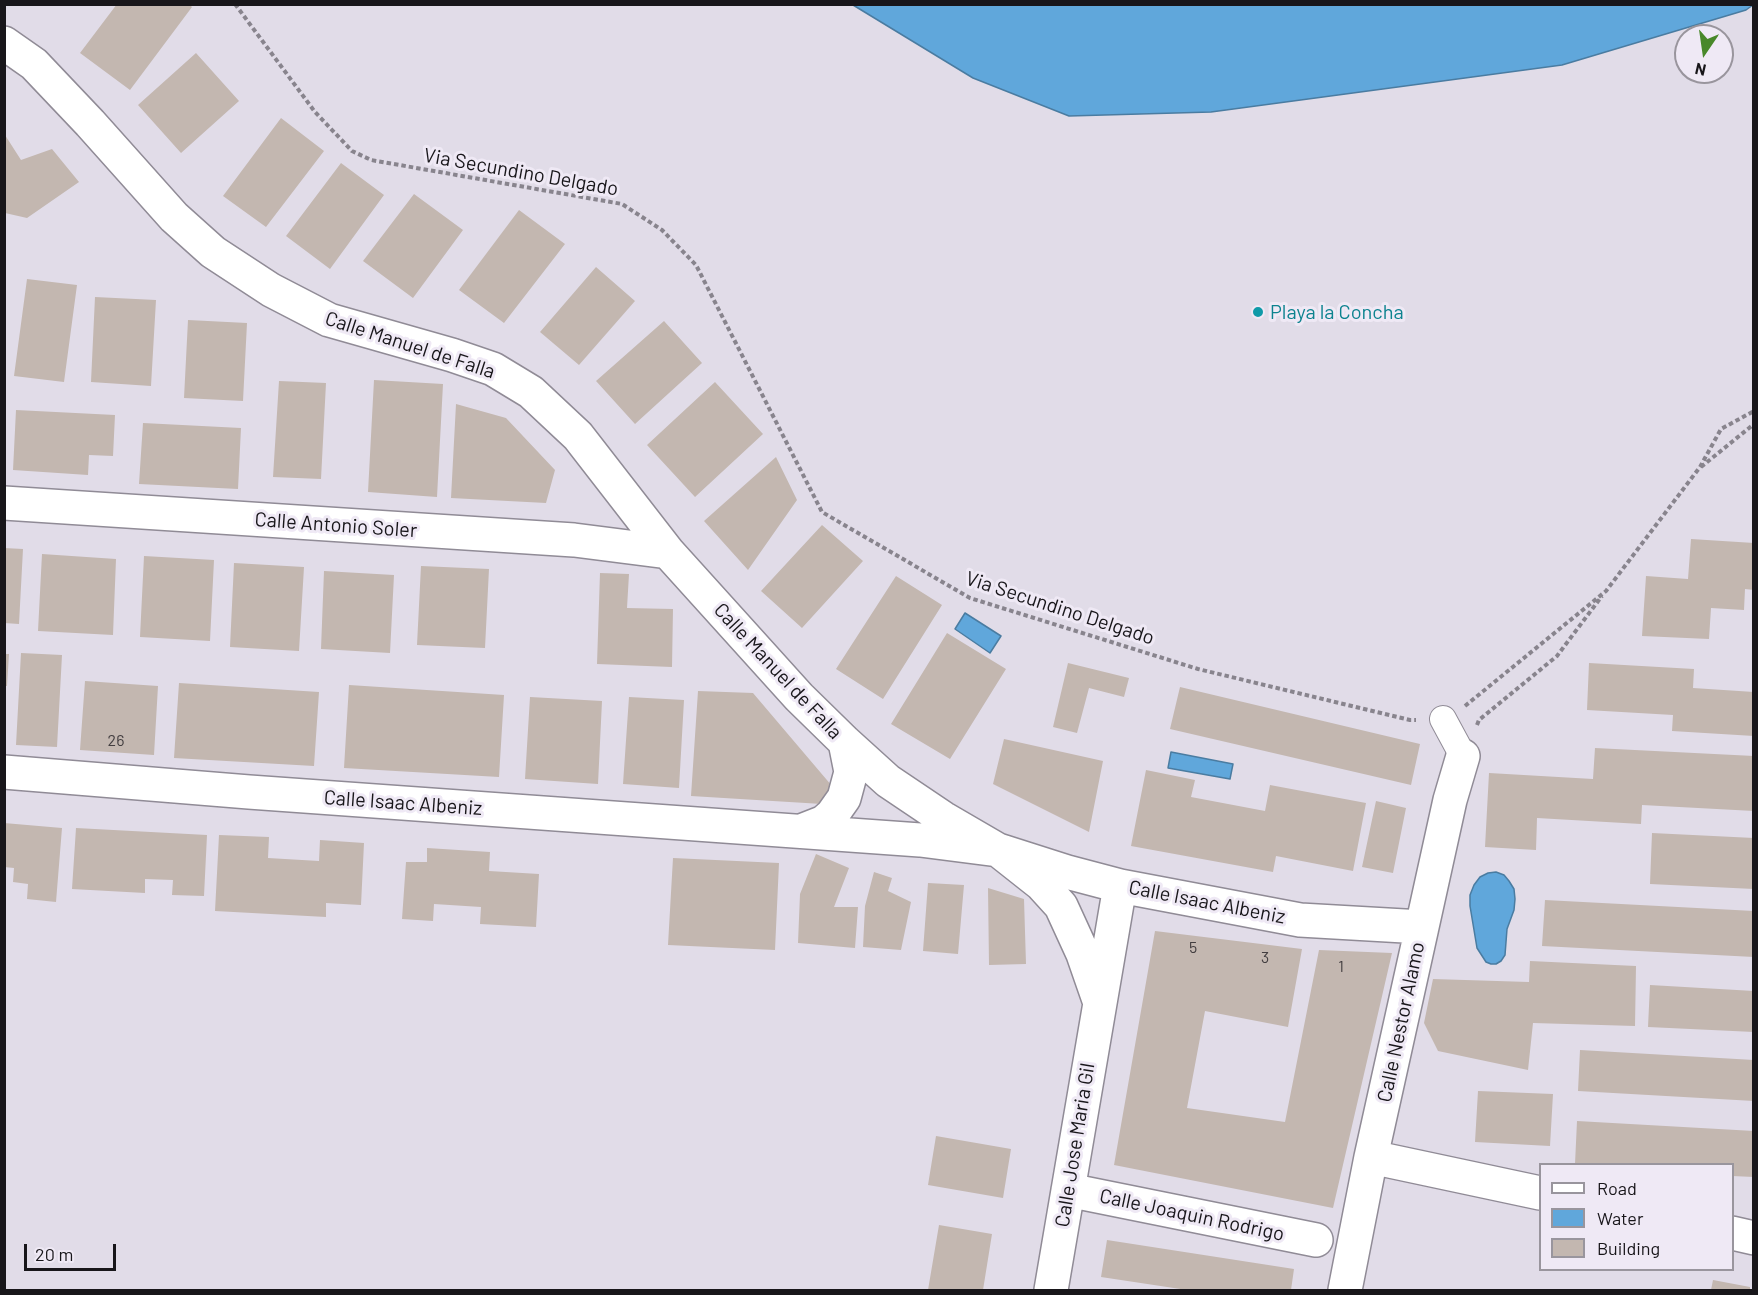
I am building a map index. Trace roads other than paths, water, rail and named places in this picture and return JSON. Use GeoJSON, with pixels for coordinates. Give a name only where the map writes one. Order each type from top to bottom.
{"type":"FeatureCollection","features":[{"type":"Feature","properties":{"kind":"street","name":"Calle Manuel de Falla"},"geometry":{"type":"LineString","coordinates":[[4,43],[34,64],[174,217],[213,252],[271,290],[329,320],[493,369],[531,392],[578,436],[668,552],[799,697],[888,781]]}},
{"type":"Feature","properties":{"kind":"street","name":"Calle Antonio Soler"},"geometry":{"type":"LineString","coordinates":[[4,503],[574,540],[668,552]]}},
{"type":"Feature","properties":{"kind":"street"},"geometry":{"type":"LineString","coordinates":[[1443,719],[1463,756]]}},
{"type":"Feature","properties":{"kind":"street","name":"Calle Isaac Albeniz"},"geometry":{"type":"LineString","coordinates":[[801,831],[824,822],[844,798],[851,772],[845,742]]}},
{"type":"Feature","properties":{"kind":"street","name":"Calle Nestor Alamo"},"geometry":{"type":"LineString","coordinates":[[1346,1290],[1371,1157],[1450,800],[1463,756]]}},
{"type":"Feature","properties":{"kind":"street","name":"Calle Isaac Albeniz"},"geometry":{"type":"LineString","coordinates":[[4,772],[249,792],[920,840],[998,850],[1120,886],[1300,920],[1422,927]]}},
{"type":"Feature","properties":{"kind":"street","name":"Calle Isaac Albeniz"},"geometry":{"type":"LineString","coordinates":[[888,781],[943,818],[998,850]]}},
{"type":"Feature","properties":{"kind":"street","name":"Calle Jose Maria Gil"},"geometry":{"type":"LineString","coordinates":[[998,850],[1041,884],[1060,906],[1083,954],[1100,1000]]}},
{"type":"Feature","properties":{"kind":"street","name":"Calle Jose Maria Gil"},"geometry":{"type":"LineString","coordinates":[[1051,1290],[1120,886]]}},
{"type":"Feature","properties":{"kind":"street"},"geometry":{"type":"LineString","coordinates":[[1371,1157],[1539,1193]]}},
{"type":"Feature","properties":{"kind":"street","name":"Calle Joaquin Rodrigo"},"geometry":{"type":"LineString","coordinates":[[1068,1190],[1316,1240]]}},
{"type":"Feature","properties":{"kind":"street"},"geometry":{"type":"LineString","coordinates":[[1734,1233],[1754,1238]]}},
{"type":"Feature","properties":{"kind":"water"},"geometry":{"type":"Polygon","coordinates":[[[853,5],[1753,5],[1746,10],[1699,24],[1674,24],[1674,32],[1562,65],[1211,112],[1069,116],[973,78],[853,5]]]}},
{"type":"Feature","properties":{"kind":"water"},"geometry":{"type":"Polygon","coordinates":[[[965,613],[1001,636],[990,653],[955,629],[965,613]]]}},
{"type":"Feature","properties":{"kind":"water"},"geometry":{"type":"Polygon","coordinates":[[[1171,752],[1233,764],[1230,779],[1168,768],[1171,752]]]}},
{"type":"Feature","properties":{"kind":"water"},"geometry":{"type":"Polygon","coordinates":[[[1496,872],[1504,875],[1509,881],[1514,889],[1515,899],[1514,910],[1507,929],[1505,955],[1501,961],[1491,964],[1486,962],[1477,948],[1470,895],[1480,877],[1496,872]]]}},
{"type":"Feature","properties":{"kind":"place","name":"Playa la Concha"},"geometry":{"type":"Point","coordinates":[1258,312]}}]}
